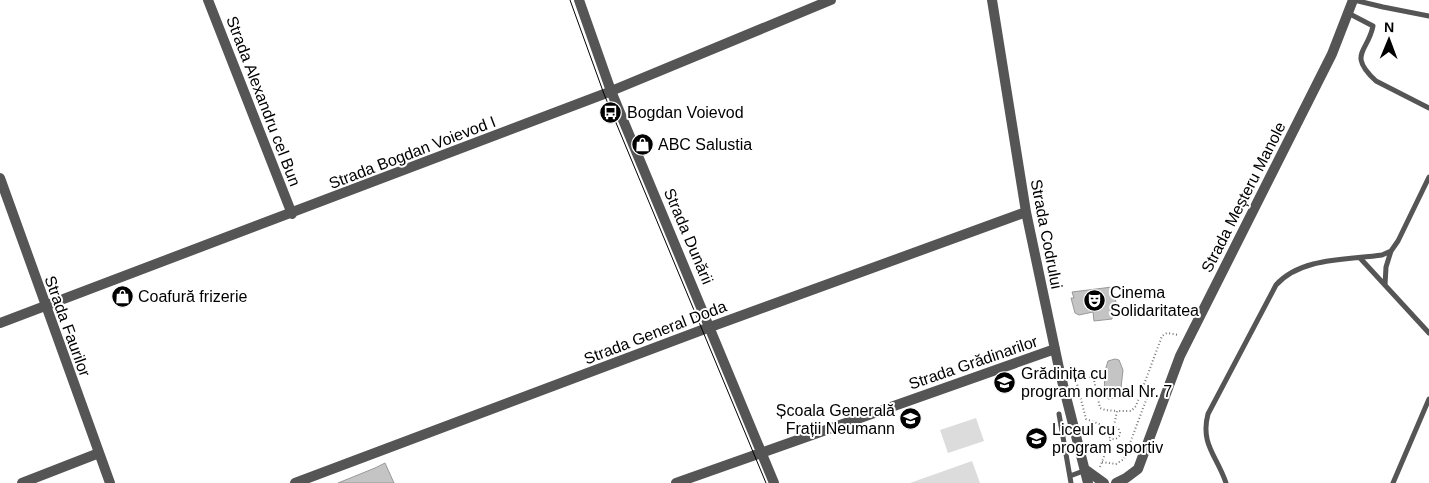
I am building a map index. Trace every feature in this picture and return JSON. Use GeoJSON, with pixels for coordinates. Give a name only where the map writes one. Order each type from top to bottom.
{"type":"FeatureCollection","features":[{"type":"Feature","properties":{"kind":"street","name":"Strada Alexandru cel Bun"},"geometry":{"type":"LineString","coordinates":[[208,0],[292,214]]}},
{"type":"Feature","properties":{"kind":"street","name":"Strada Dunării"},"geometry":{"type":"LineString","coordinates":[[579,0],[611,91],[774,483]]}},
{"type":"Feature","properties":{"kind":"street","name":"Strada Bogdan Voievod I"},"geometry":{"type":"LineString","coordinates":[[0,323],[292,214],[611,91],[831,0]]}},
{"type":"Feature","properties":{"kind":"street","name":"Strada Codrului"},"geometry":{"type":"LineString","coordinates":[[992,0],[1026,212],[1060,373],[1086,470],[1096,481]]}},
{"type":"Feature","properties":{"kind":"street","name":"Strada Meșteru Manole"},"geometry":{"type":"LineString","coordinates":[[1134,483],[1166,393],[1189,337],[1328,63],[1354,0]]}},
{"type":"Feature","properties":{"kind":"street","name":"Strada Faurilor"},"geometry":{"type":"LineString","coordinates":[[0,178],[110,483]]}},
{"type":"Feature","properties":{"kind":"street","name":"Strada General Doda"},"geometry":{"type":"LineString","coordinates":[[295,483],[710,326],[1026,212]]}},
{"type":"Feature","properties":{"kind":"street","name":"Strada Grădinarilor"},"geometry":{"type":"LineString","coordinates":[[676,483],[1055,349]]}},
{"type":"Feature","properties":{"kind":"street"},"geometry":{"type":"LineString","coordinates":[[22,483],[99,453]]}},
{"type":"Feature","properties":{"kind":"street"},"geometry":{"type":"LineString","coordinates":[[1116,483],[1126,478],[1138,468]]}},
{"type":"Feature","properties":{"kind":"lane"},"geometry":{"type":"LineString","coordinates":[[1354,0],[1429,16]]}},
{"type":"Feature","properties":{"kind":"lane"},"geometry":{"type":"LineString","coordinates":[[1348,13],[1373,27],[1361,56],[1369,74],[1376,81],[1429,108]]}},
{"type":"Feature","properties":{"kind":"lane"},"geometry":{"type":"LineString","coordinates":[[1385,285],[1386,267],[1391,252],[1429,177]]}},
{"type":"Feature","properties":{"kind":"lane"},"geometry":{"type":"LineString","coordinates":[[1226,483],[1205,434],[1208,414],[1276,285],[1294,271],[1312,265],[1391,252]]}},
{"type":"Feature","properties":{"kind":"lane"},"geometry":{"type":"LineString","coordinates":[[1360,258],[1429,333]]}},
{"type":"Feature","properties":{"kind":"lane"},"geometry":{"type":"LineString","coordinates":[[1393,483],[1429,399]]}},
{"type":"Feature","properties":{"kind":"lane"},"geometry":{"type":"LineString","coordinates":[[1059,414],[1071,483]]}},
{"type":"Feature","properties":{"kind":"lane"},"geometry":{"type":"LineString","coordinates":[[1070,476],[1086,470]]}},
{"type":"Feature","properties":{"kind":"path"},"geometry":{"type":"LineString","coordinates":[[1060,373],[1094,380],[1097,385],[1100,408],[1131,411],[1135,408],[1162,336],[1169,333],[1189,337]]}},
{"type":"Feature","properties":{"kind":"path"},"geometry":{"type":"LineString","coordinates":[[1075,376],[1086,419],[1110,428]]}},
{"type":"Feature","properties":{"kind":"path"},"geometry":{"type":"LineString","coordinates":[[1144,385],[1166,393]]}},
{"type":"Feature","properties":{"kind":"path"},"geometry":{"type":"LineString","coordinates":[[1102,462],[1116,464],[1124,459],[1151,388]]}},
{"type":"Feature","properties":{"kind":"path"},"geometry":{"type":"LineString","coordinates":[[1114,426],[1116,411]]}},
{"type":"Feature","properties":{"kind":"path"},"geometry":{"type":"LineString","coordinates":[[1111,438],[1107,433],[1114,426]]}},
{"type":"Feature","properties":{"kind":"path"},"geometry":{"type":"LineString","coordinates":[[1111,438],[1116,438],[1120,434],[1119,430],[1114,426]]}},
{"type":"Feature","properties":{"kind":"path"},"geometry":{"type":"LineString","coordinates":[[1096,481],[1111,438]]}},
{"type":"Feature","properties":{"kind":"shaded area"},"geometry":{"type":"Polygon","coordinates":[[[976,418],[984,441],[948,453],[940,430],[976,418]]]}},
{"type":"Feature","properties":{"kind":"shaded area"},"geometry":{"type":"Polygon","coordinates":[[[972,461],[980,483],[910,483],[972,461]]]}},
{"type":"Feature","properties":{"kind":"building","name":"Cinema Solidaritatea"},"geometry":{"type":"Polygon","coordinates":[[[1112,287],[1117,306],[1114,309],[1112,319],[1094,321],[1093,312],[1079,315],[1075,313],[1071,298],[1074,298],[1072,292],[1112,287]]]}},
{"type":"Feature","properties":{"kind":"building"},"geometry":{"type":"Polygon","coordinates":[[[1119,360],[1123,370],[1120,397],[1108,399],[1108,396],[1104,395],[1105,371],[1108,361],[1119,360]]]}},
{"type":"Feature","properties":{"kind":"building"},"geometry":{"type":"Polygon","coordinates":[[[385,463],[394,483],[338,483],[375,468],[385,463]]]}},
{"type":"Feature","properties":{"kind":"tram line"},"geometry":{"type":"LineString","coordinates":[[570,0],[604,94],[766,483]]}},
{"type":"Feature","properties":{"kind":"place","name":"Bogdan Voievod"},"geometry":{"type":"Point","coordinates":[611,112]}},
{"type":"Feature","properties":{"kind":"place","name":"ABC Salustia"},"geometry":{"type":"Point","coordinates":[642,144]}},
{"type":"Feature","properties":{"kind":"place","name":"Coafură frizerie"},"geometry":{"type":"Point","coordinates":[122,296]}},
{"type":"Feature","properties":{"kind":"place","name":"Cinema Solidaritatea"},"geometry":{"type":"Point","coordinates":[1094,301]}},
{"type":"Feature","properties":{"kind":"place","name":"Grădinița cu program normal Nr. 7"},"geometry":{"type":"Point","coordinates":[1005,382]}},
{"type":"Feature","properties":{"kind":"place","name":"Școala Generală Frații Neumann"},"geometry":{"type":"Point","coordinates":[911,419]}},
{"type":"Feature","properties":{"kind":"place","name":"Liceul cu program sportiv"},"geometry":{"type":"Point","coordinates":[1036,438]}}]}
